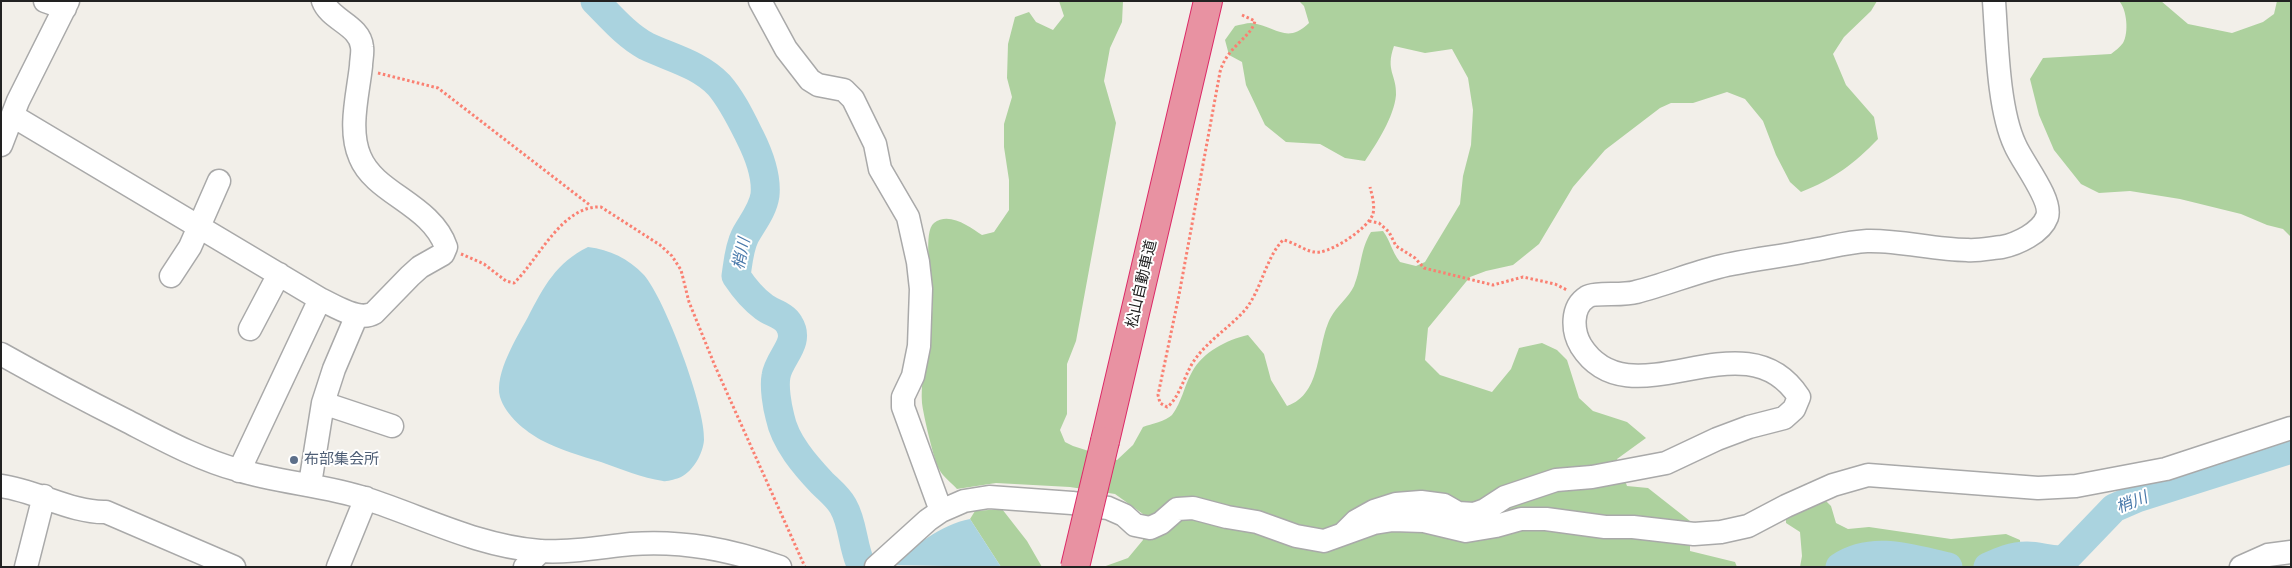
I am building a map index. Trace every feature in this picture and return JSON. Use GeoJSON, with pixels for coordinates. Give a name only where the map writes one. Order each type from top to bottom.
{"type":"FeatureCollection","features":[{"type":"Feature","properties":{"kind":"highway","name":"松山自動車道"},"geometry":{"type":"LineString","coordinates":[[1075,567],[1208,1]]}},
{"type":"Feature","properties":{"kind":"street"},"geometry":{"type":"LineString","coordinates":[[13,116],[320,299],[357,315],[368,317],[415,272],[443,254],[446,247],[432,224],[419,211],[378,181],[368,171],[360,157],[355,141],[355,121],[362,47],[360,40],[330,12],[324,1]]}},
{"type":"Feature","properties":{"kind":"street"},"geometry":{"type":"LineString","coordinates":[[760,1],[786,49],[810,80],[818,85],[844,90],[853,99],[875,144],[880,169],[908,218],[918,262],[921,289],[919,346],[913,376],[903,397],[904,407],[941,511]]}},
{"type":"Feature","properties":{"kind":"street"},"geometry":{"type":"LineString","coordinates":[[1343,534],[1356,521],[1374,511],[1396,504],[1421,502],[1444,505],[1458,512],[1474,514],[1485,510],[1505,497],[1556,480],[1592,477],[1666,463],[1725,436],[1784,418],[1794,409],[1799,397],[1793,388],[1779,375],[1744,362],[1630,377],[1617,375],[1602,366],[1582,347],[1574,326],[1575,314],[1580,302],[1590,295],[1629,294],[1719,267],[1863,241],[1891,240],[1966,250],[2005,246],[2025,239],[2038,229],[2047,217],[2047,205],[2015,145],[2007,124],[1994,1]]}},
{"type":"Feature","properties":{"kind":"street"},"geometry":{"type":"LineString","coordinates":[[1,145],[59,4]]}},
{"type":"Feature","properties":{"kind":"street"},"geometry":{"type":"LineString","coordinates":[[171,276],[190,247],[219,180]]}},
{"type":"Feature","properties":{"kind":"street"},"geometry":{"type":"LineString","coordinates":[[250,329],[280,274]]}},
{"type":"Feature","properties":{"kind":"street"},"geometry":{"type":"LineString","coordinates":[[239,471],[320,299]]}},
{"type":"Feature","properties":{"kind":"street"},"geometry":{"type":"LineString","coordinates":[[310,484],[323,403],[334,369],[357,315]]}},
{"type":"Feature","properties":{"kind":"street"},"geometry":{"type":"LineString","coordinates":[[1,354],[198,457],[239,471],[310,484],[366,498],[483,542],[541,551],[585,550],[632,544],[687,544],[746,555],[780,567]]}},
{"type":"Feature","properties":{"kind":"street"},"geometry":{"type":"LineString","coordinates":[[323,403],[392,426]]}},
{"type":"Feature","properties":{"kind":"street"},"geometry":{"type":"LineString","coordinates":[[876,567],[928,520],[941,511],[964,501],[990,497],[1072,503],[1108,508],[1124,515],[1135,525],[1150,528],[1161,523],[1177,509],[1194,508],[1227,517],[1257,522],[1296,536],[1324,541],[1374,523],[1393,520],[1424,521],[1466,531],[1530,519],[1694,534],[1721,532],[1748,526],[1786,506],[1833,485],[1868,475],[2038,488],[2076,486],[2166,469],[2291,428]]}},
{"type":"Feature","properties":{"kind":"street"},"geometry":{"type":"LineString","coordinates":[[1,486],[44,496],[90,511],[106,512],[234,567]]}},
{"type":"Feature","properties":{"kind":"street"},"geometry":{"type":"LineString","coordinates":[[26,567],[44,496]]}},
{"type":"Feature","properties":{"kind":"street"},"geometry":{"type":"LineString","coordinates":[[338,567],[366,498]]}},
{"type":"Feature","properties":{"kind":"street"},"geometry":{"type":"LineString","coordinates":[[525,567],[541,551]]}},
{"type":"Feature","properties":{"kind":"street"},"geometry":{"type":"LineString","coordinates":[[2241,567],[2268,555],[2291,552]]}},
{"type":"Feature","properties":{"kind":"path"},"geometry":{"type":"LineString","coordinates":[[1242,15],[1255,21],[1254,27],[1237,42],[1223,60],[1160,380],[1158,395],[1160,403],[1167,407],[1173,403],[1186,373],[1196,357],[1246,309],[1262,282],[1276,247],[1283,240],[1293,241],[1310,250],[1319,252],[1333,247],[1360,230],[1373,212],[1374,203],[1370,187]]}},
{"type":"Feature","properties":{"kind":"path"},"geometry":{"type":"LineString","coordinates":[[360,68],[438,88],[592,206],[601,207],[660,245],[672,256],[681,270],[689,302],[715,366],[805,567]]}},
{"type":"Feature","properties":{"kind":"path"},"geometry":{"type":"LineString","coordinates":[[446,247],[484,264],[506,281],[514,283],[566,221],[592,206]]}},
{"type":"Feature","properties":{"kind":"path"},"geometry":{"type":"LineString","coordinates":[[1369,220],[1379,223],[1389,232],[1396,246],[1415,258],[1424,268],[1494,286],[1514,278],[1536,279],[1555,284],[1566,290],[1580,302]]}},
{"type":"Feature","properties":{"kind":"green space"},"geometry":{"type":"Polygon","coordinates":[[[1059,1],[1123,1],[1122,22],[1110,48],[1104,81],[1116,123],[1076,341],[1067,364],[1067,414],[1060,430],[1065,442],[1117,460],[1133,445],[1143,427],[1162,421],[1172,415],[1192,372],[1202,358],[1216,348],[1240,337],[1248,335],[1264,354],[1271,380],[1287,406],[1299,400],[1313,380],[1326,328],[1331,317],[1354,286],[1365,245],[1371,232],[1383,231],[1400,262],[1416,266],[1425,262],[1460,204],[1463,176],[1471,145],[1473,110],[1468,78],[1452,49],[1425,53],[1394,46],[1391,67],[1396,88],[1395,103],[1384,130],[1365,161],[1345,158],[1320,144],[1286,142],[1265,125],[1246,85],[1242,62],[1229,55],[1225,40],[1235,26],[1251,23],[1281,32],[1294,33],[1309,23],[1304,6],[1299,1],[1877,1],[1871,11],[1844,37],[1833,54],[1846,85],[1874,117],[1878,139],[1843,170],[1824,182],[1801,192],[1790,182],[1776,155],[1763,121],[1745,99],[1727,92],[1693,103],[1671,103],[1660,108],[1605,150],[1573,187],[1539,244],[1513,265],[1470,277],[1428,328],[1425,360],[1440,375],[1492,392],[1511,369],[1519,348],[1542,343],[1557,350],[1567,360],[1579,398],[1593,411],[1627,422],[1646,438],[1617,459],[1627,486],[1648,488],[1690,521],[1690,551],[1735,562],[1737,567],[1103,567],[1128,558],[1143,540],[1143,514],[1115,494],[1070,487],[996,483],[957,489],[939,469],[929,437],[922,403],[923,375],[930,334],[932,307],[928,256],[929,235],[934,223],[946,219],[953,219],[982,235],[994,232],[1009,210],[1009,180],[1004,147],[1004,124],[1012,97],[1007,78],[1008,44],[1015,17],[1029,12],[1036,22],[1053,30],[1064,16],[1059,1]]]}},
{"type":"Feature","properties":{"kind":"green space"},"geometry":{"type":"Polygon","coordinates":[[[2119,1],[2161,1],[2188,24],[2232,33],[2263,22],[2274,14],[2277,1],[2291,1],[2291,237],[2283,229],[2267,225],[2241,214],[2180,199],[2130,191],[2099,193],[2081,184],[2054,150],[2039,115],[2030,79],[2043,58],[2111,54],[2117,49],[2123,43],[2126,33],[2124,10],[2119,1]]]}},
{"type":"Feature","properties":{"kind":"green space"},"geometry":{"type":"Polygon","coordinates":[[[1824,499],[1831,506],[1836,523],[1848,529],[1869,527],[1951,539],[2006,534],[2020,540],[2021,556],[2016,567],[1800,567],[1802,556],[1800,532],[1786,523],[1786,514],[1824,499]]]}},
{"type":"Feature","properties":{"kind":"green space"},"geometry":{"type":"Polygon","coordinates":[[[1002,509],[1027,541],[1042,567],[1001,567],[970,519],[975,511],[1002,509]]]}},
{"type":"Feature","properties":{"kind":"water"},"geometry":{"type":"Polygon","coordinates":[[[588,247],[604,250],[618,256],[638,269],[653,288],[673,330],[691,380],[703,425],[704,440],[697,462],[690,471],[681,477],[665,481],[647,478],[548,444],[529,432],[511,417],[500,397],[500,378],[503,367],[540,295],[552,276],[567,260],[588,247]]]}},
{"type":"Feature","properties":{"kind":"water"},"geometry":{"type":"Polygon","coordinates":[[[970,519],[1001,567],[891,565],[938,531],[970,519]]]}},
{"type":"Feature","properties":{"kind":"waterway","name":"梢川"},"geometry":{"type":"LineString","coordinates":[[595,1],[639,42],[694,67],[719,85],[732,103],[753,144],[764,173],[765,195],[760,211],[743,241],[736,276],[756,300],[764,307],[781,316],[789,324],[792,331],[791,344],[778,369],[775,380],[779,413],[791,444],[803,461],[836,497],[847,513],[856,552],[862,567]]}},
{"type":"Feature","properties":{"kind":"waterway","name":"梢川"},"geometry":{"type":"LineString","coordinates":[[1988,567],[2007,559],[2022,556],[2064,560],[2114,508],[2137,498],[2291,449]]}},
{"type":"Feature","properties":{"kind":"waterway","name":"梢川"},"geometry":{"type":"LineString","coordinates":[[1840,567],[1853,560],[1879,555],[1907,558],[1948,567]]}},
{"type":"Feature","properties":{"kind":"place","name":"布部集会所"},"geometry":{"type":"Point","coordinates":[294,460]}}]}
